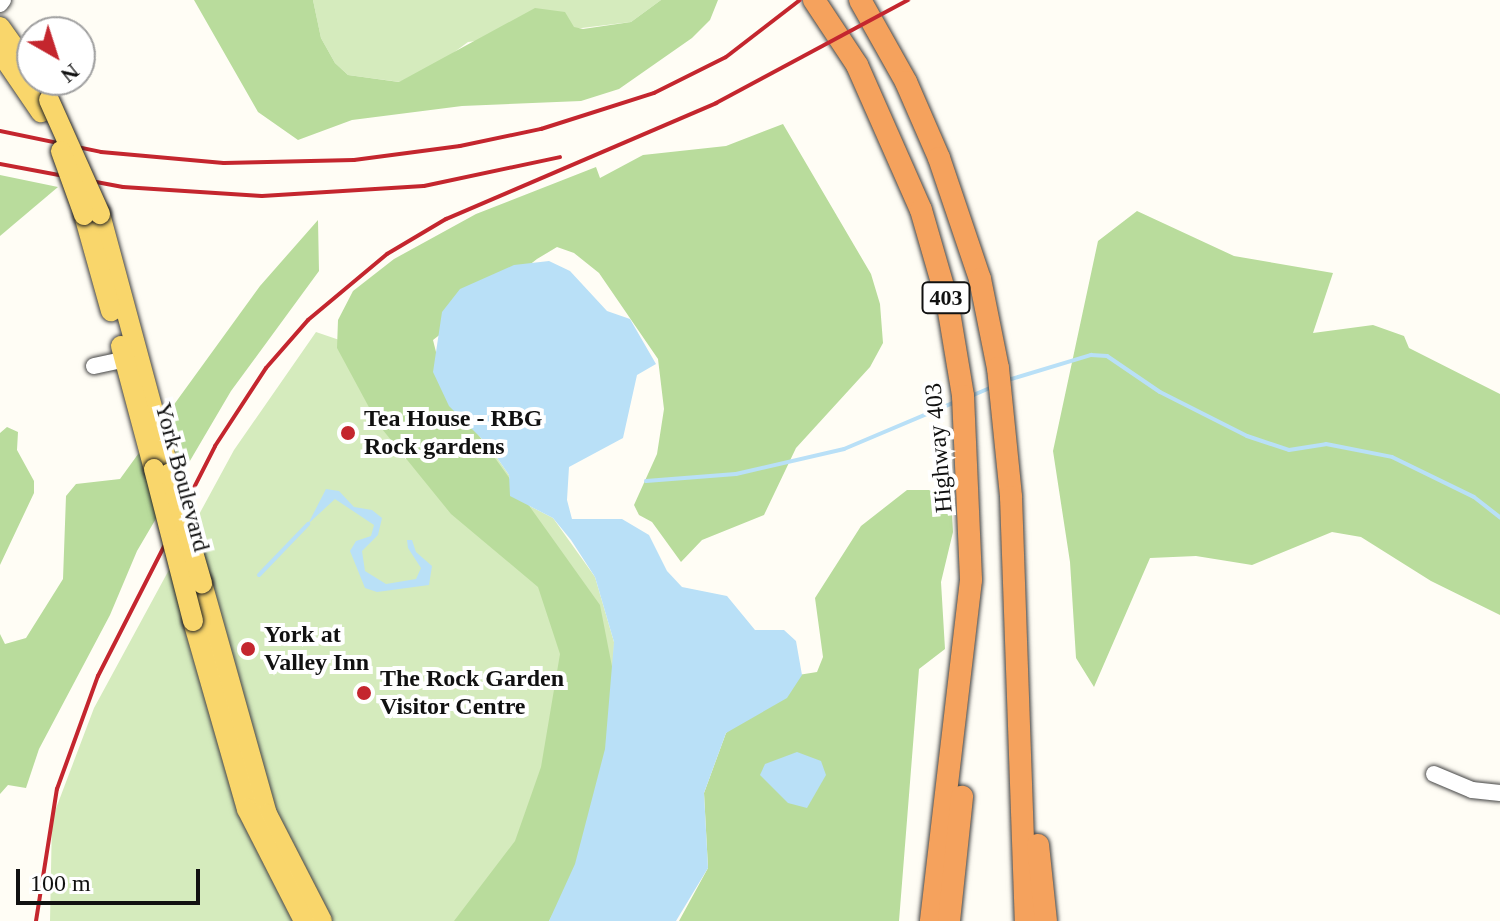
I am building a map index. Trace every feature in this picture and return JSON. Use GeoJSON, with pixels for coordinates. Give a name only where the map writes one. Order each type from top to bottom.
{"type":"FeatureCollection","features":[{"type":"Feature","properties":{"kind":"highway","name":"Highway 403"},"geometry":{"type":"LineString","coordinates":[[814,0],[857,65],[921,210],[947,300],[963,396],[971,513],[968,625],[931,921]]}},
{"type":"Feature","properties":{"kind":"highway","name":"403"},"geometry":{"type":"LineString","coordinates":[[860,0],[894,58],[939,158],[980,279],[998,368],[1011,497],[1026,921]]}},
{"type":"Feature","properties":{"kind":"highway"},"geometry":{"type":"LineString","coordinates":[[1011,497],[1028,651],[1046,921]]}},
{"type":"Feature","properties":{"kind":"highway"},"geometry":{"type":"LineString","coordinates":[[949,921],[972,689],[968,625]]}},
{"type":"Feature","properties":{"kind":"main road"},"geometry":{"type":"LineString","coordinates":[[0,27],[16,50]]}},
{"type":"Feature","properties":{"kind":"main road","name":"York Boulevard"},"geometry":{"type":"LineString","coordinates":[[0,52],[45,106]]}},
{"type":"Feature","properties":{"kind":"main road","name":"York Boulevard"},"geometry":{"type":"LineString","coordinates":[[42,96],[64,156],[92,214],[162,471],[193,621],[247,809],[304,921]]}},
{"type":"Feature","properties":{"kind":"main road","name":"York Boulevard"},"geometry":{"type":"LineString","coordinates":[[162,471],[202,583],[267,814],[322,921]]}},
{"type":"Feature","properties":{"kind":"street"},"geometry":{"type":"LineString","coordinates":[[94,366],[131,358]]}},
{"type":"Feature","properties":{"kind":"street"},"geometry":{"type":"LineString","coordinates":[[1434,774],[1472,790],[1500,793]]}},
{"type":"Feature","properties":{"kind":"green space"},"geometry":{"type":"Polygon","coordinates":[[[194,0],[313,0],[321,38],[335,63],[348,75],[399,82],[535,8],[565,12],[574,27],[583,29],[631,22],[661,0],[718,0],[710,20],[692,38],[619,89],[581,101],[462,106],[352,120],[298,140],[258,112],[194,0]]]}},
{"type":"Feature","properties":{"kind":"green space"},"geometry":{"type":"Polygon","coordinates":[[[313,0],[661,0],[631,22],[468,42],[433,68],[400,82],[348,75],[335,63],[321,38],[313,0]]]}},
{"type":"Feature","properties":{"kind":"green space"},"geometry":{"type":"Polygon","coordinates":[[[783,124],[871,274],[880,304],[883,343],[870,367],[796,448],[764,515],[702,540],[681,562],[652,522],[639,515],[634,505],[657,454],[664,409],[658,359],[599,273],[574,253],[557,247],[537,259],[433,340],[445,388],[600,605],[614,677],[617,749],[594,834],[549,921],[454,921],[515,841],[541,767],[560,654],[538,587],[451,514],[378,424],[337,348],[338,320],[353,291],[394,259],[476,214],[596,167],[600,178],[643,155],[726,146],[783,124]]]}},
{"type":"Feature","properties":{"kind":"green space"},"geometry":{"type":"Polygon","coordinates":[[[0,175],[58,187],[0,236],[0,175]]]}},
{"type":"Feature","properties":{"kind":"green space"},"geometry":{"type":"Polygon","coordinates":[[[1137,211],[1234,256],[1333,273],[1313,333],[1373,325],[1404,336],[1409,348],[1500,394],[1500,615],[1431,581],[1361,537],[1332,532],[1252,565],[1196,556],[1150,558],[1094,687],[1076,658],[1070,562],[1053,451],[1098,241],[1137,211]]]}},
{"type":"Feature","properties":{"kind":"green space"},"geometry":{"type":"Polygon","coordinates":[[[318,220],[319,271],[231,391],[137,551],[110,615],[39,749],[26,788],[8,785],[0,794],[0,634],[5,644],[26,638],[63,579],[66,496],[76,484],[120,479],[260,286],[318,220]]]}},
{"type":"Feature","properties":{"kind":"green space"},"geometry":{"type":"Polygon","coordinates":[[[316,332],[433,372],[449,406],[489,446],[509,475],[510,496],[553,518],[595,577],[614,642],[613,689],[575,864],[555,913],[549,921],[50,921],[52,819],[94,708],[234,450],[316,332]]]}},
{"type":"Feature","properties":{"kind":"green space"},"geometry":{"type":"Polygon","coordinates":[[[7,427],[18,432],[17,450],[34,481],[34,493],[0,565],[0,433],[7,427]]]}},
{"type":"Feature","properties":{"kind":"green space"},"geometry":{"type":"Polygon","coordinates":[[[907,490],[929,490],[942,497],[952,515],[953,532],[941,582],[945,649],[919,669],[899,921],[679,921],[708,868],[704,793],[726,733],[792,676],[817,672],[823,657],[815,598],[861,526],[907,490]]]}},
{"type":"Feature","properties":{"kind":"water"},"geometry":{"type":"Polygon","coordinates":[[[549,261],[570,271],[607,311],[630,319],[656,364],[637,375],[623,438],[569,467],[567,500],[572,519],[622,519],[649,535],[667,571],[682,587],[727,596],[755,630],[784,630],[796,641],[802,675],[787,698],[726,733],[704,793],[708,868],[676,921],[549,921],[575,864],[605,749],[614,642],[595,577],[571,540],[553,518],[510,496],[509,475],[489,446],[449,406],[433,372],[442,312],[460,289],[514,265],[549,261]]]}},
{"type":"Feature","properties":{"kind":"water"},"geometry":{"type":"Polygon","coordinates":[[[326,489],[339,491],[354,507],[372,510],[382,518],[378,535],[362,551],[365,571],[386,584],[416,579],[421,568],[408,548],[407,540],[412,540],[416,552],[432,566],[429,585],[377,592],[365,588],[350,551],[356,541],[371,536],[374,525],[335,499],[308,524],[326,489]]]}},
{"type":"Feature","properties":{"kind":"water"},"geometry":{"type":"Polygon","coordinates":[[[797,752],[821,761],[826,775],[807,808],[788,803],[760,775],[765,764],[797,752]]]}},
{"type":"Feature","properties":{"kind":"waterway"},"geometry":{"type":"LineString","coordinates":[[1008,380],[1091,355],[1107,356],[1160,392],[1247,436],[1289,450],[1326,444],[1392,457],[1474,497],[1500,517]]}},
{"type":"Feature","properties":{"kind":"waterway"},"geometry":{"type":"LineString","coordinates":[[971,396],[992,387]]}},
{"type":"Feature","properties":{"kind":"waterway"},"geometry":{"type":"LineString","coordinates":[[646,481],[736,474],[844,449],[955,402]]}},
{"type":"Feature","properties":{"kind":"waterway"},"geometry":{"type":"LineString","coordinates":[[259,575],[308,524]]}},
{"type":"Feature","properties":{"kind":"railway"},"geometry":{"type":"LineString","coordinates":[[0,131],[101,152],[224,163],[354,160],[460,146],[541,129],[654,93],[726,57],[800,0]]}},
{"type":"Feature","properties":{"kind":"railway"},"geometry":{"type":"LineString","coordinates":[[36,921],[57,789],[98,676],[215,446],[266,368],[308,320],[387,254],[446,219],[716,103],[908,0]]}},
{"type":"Feature","properties":{"kind":"railway"},"geometry":{"type":"LineString","coordinates":[[0,164],[123,187],[262,196],[424,186],[560,157]]}},
{"type":"Feature","properties":{"kind":"place","name":"Tea House - RBG Rock gardens"},"geometry":{"type":"Point","coordinates":[348,433]}},
{"type":"Feature","properties":{"kind":"place","name":"York at Valley Inn"},"geometry":{"type":"Point","coordinates":[248,649]}},
{"type":"Feature","properties":{"kind":"place","name":"The Rock Garden Visitor Centre"},"geometry":{"type":"Point","coordinates":[364,693]}}]}
